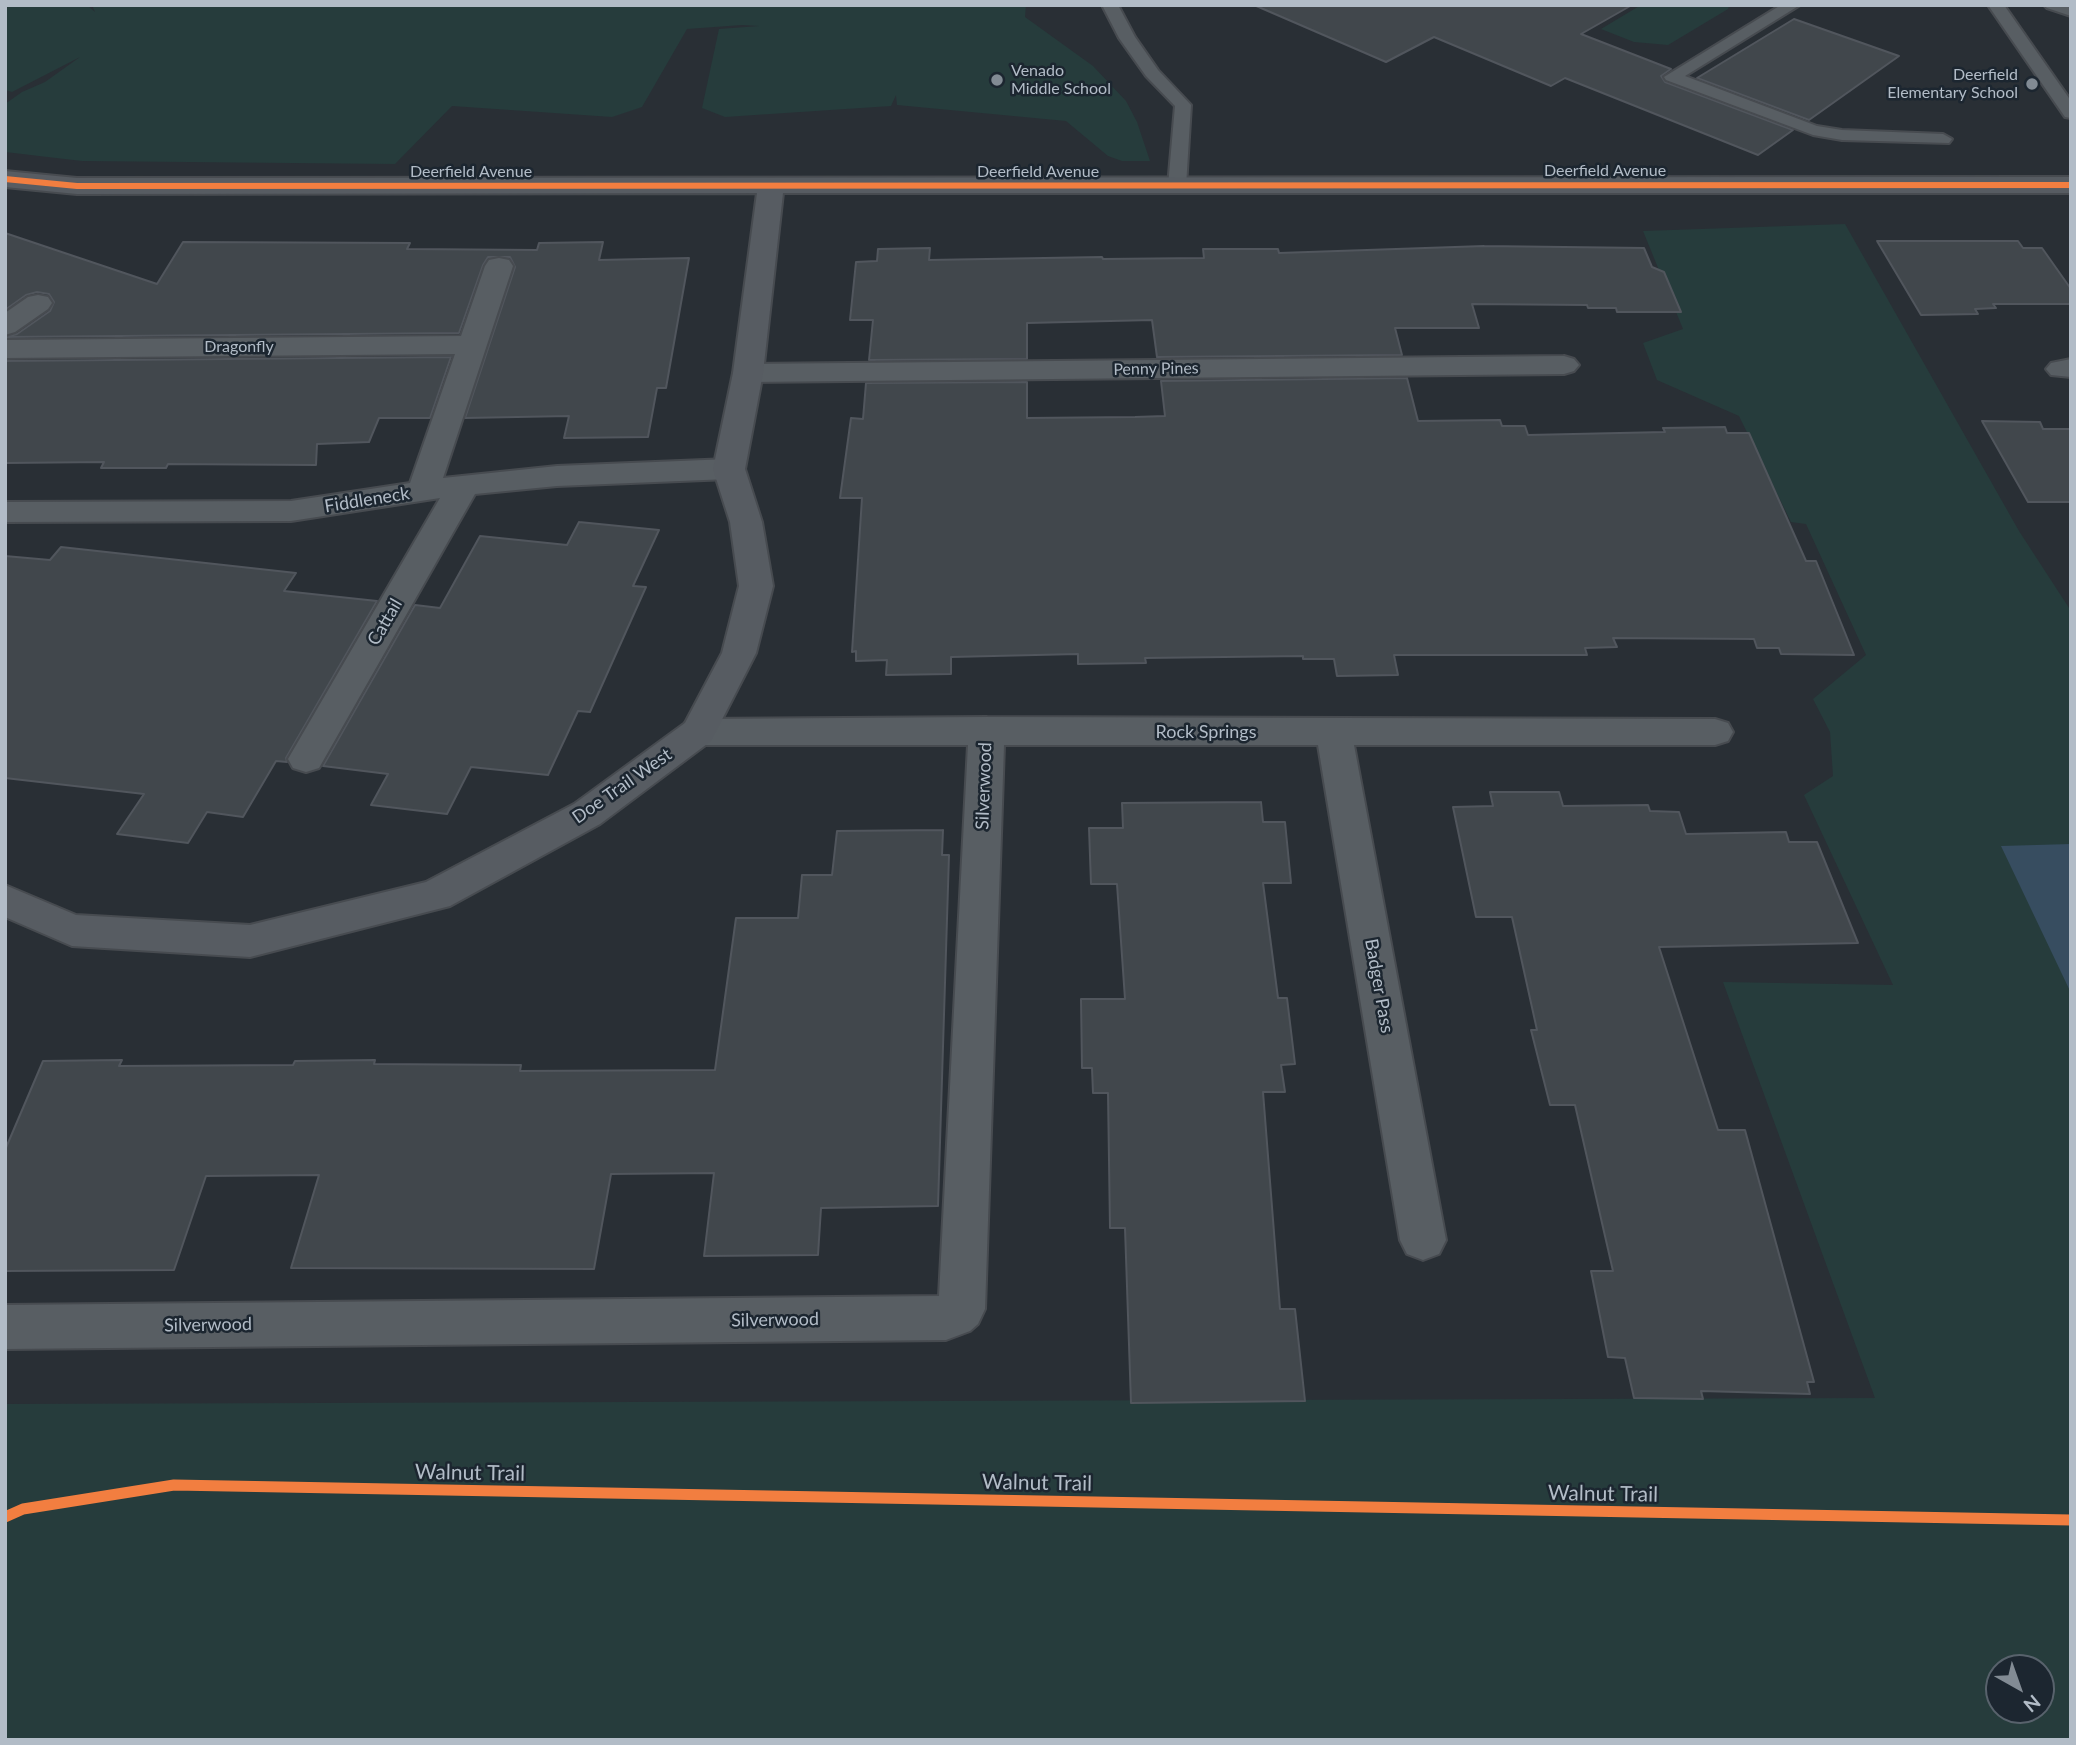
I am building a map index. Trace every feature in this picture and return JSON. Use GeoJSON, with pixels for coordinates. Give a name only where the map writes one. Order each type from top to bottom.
{"type":"FeatureCollection","features":[{"type":"Feature","properties":{"kind":"street","name":"Deerfield Avenue"},"geometry":{"type":"LineString","coordinates":[[5,179],[76,186],[2071,185]]}},
{"type":"Feature","properties":{"kind":"street","name":"Doe Trail West"},"geometry":{"type":"LineString","coordinates":[[5,900],[72,930],[250,941],[436,895],[587,814],[698,732],[738,653],[755,586],[746,522],[729,469],[748,373],[771,186]]}},
{"type":"Feature","properties":{"kind":"street"},"geometry":{"type":"LineString","coordinates":[[423,491],[499,266]]}},
{"type":"Feature","properties":{"kind":"street"},"geometry":{"type":"LineString","coordinates":[[5,326],[38,303]]}},
{"type":"Feature","properties":{"kind":"street","name":"Dragonfly"},"geometry":{"type":"LineString","coordinates":[[5,349],[473,345]]}},
{"type":"Feature","properties":{"kind":"street","name":"Penny Pines"},"geometry":{"type":"LineString","coordinates":[[748,373],[1564,365]]}},
{"type":"Feature","properties":{"kind":"street","name":"Fiddleneck"},"geometry":{"type":"LineString","coordinates":[[5,512],[291,511],[464,485],[557,476],[729,469]]}},
{"type":"Feature","properties":{"kind":"street","name":"Cattail"},"geometry":{"type":"LineString","coordinates":[[306,759],[464,485]]}},
{"type":"Feature","properties":{"kind":"street","name":"Silverwood"},"geometry":{"type":"LineString","coordinates":[[5,1327],[918,1319],[954,1316],[962,1309],[987,730]]}},
{"type":"Feature","properties":{"kind":"street","name":"Rock Springs"},"geometry":{"type":"LineString","coordinates":[[698,732],[1715,732]]}},
{"type":"Feature","properties":{"kind":"street","name":"Badger Pass"},"geometry":{"type":"LineString","coordinates":[[1334,733],[1423,1240]]}},
{"type":"Feature","properties":{"kind":"lane"},"geometry":{"type":"LineString","coordinates":[[1110,5],[1127,38],[1153,73],[1183,105],[1177,186]]}},
{"type":"Feature","properties":{"kind":"lane"},"geometry":{"type":"LineString","coordinates":[[1792,5],[1672,77],[1813,130],[1842,135],[1943,139]]}},
{"type":"Feature","properties":{"kind":"lane"},"geometry":{"type":"LineString","coordinates":[[1996,5],[2071,113]]}},
{"type":"Feature","properties":{"kind":"lane"},"geometry":{"type":"LineString","coordinates":[[2052,5],[2071,11]]}},
{"type":"Feature","properties":{"kind":"green space"},"geometry":{"type":"Polygon","coordinates":[[[5,5],[87,5],[95,12],[92,5],[1026,5],[1025,17],[1093,66],[1126,101],[1137,122],[1150,161],[1122,161],[1108,156],[1066,121],[897,105],[896,95],[891,106],[725,117],[702,108],[719,29],[759,26],[742,25],[687,29],[642,107],[612,117],[452,106],[395,164],[82,161],[5,152],[5,104],[22,92],[45,82],[80,57],[12,92],[5,90],[5,5]]]}},
{"type":"Feature","properties":{"kind":"green space"},"geometry":{"type":"Polygon","coordinates":[[[1641,5],[1729,6],[1668,45],[1634,42],[1601,29],[1641,5]]]}},
{"type":"Feature","properties":{"kind":"green space"},"geometry":{"type":"Polygon","coordinates":[[[1845,224],[2019,531],[2071,611],[2071,1740],[5,1740],[5,1404],[1875,1398],[1723,982],[1893,985],[1804,795],[1833,776],[1830,732],[1813,699],[1866,655],[1806,524],[1791,522],[1739,416],[1657,380],[1643,343],[1683,329],[1643,231],[1845,224]]]}},
{"type":"Feature","properties":{"kind":"water"},"geometry":{"type":"Polygon","coordinates":[[[2071,844],[2071,993],[2001,846],[2071,844]]]}},
{"type":"Feature","properties":{"kind":"building"},"geometry":{"type":"Polygon","coordinates":[[[1254,5],[1632,5],[1581,34],[1671,69],[1661,76],[1665,82],[1793,130],[1758,155],[1565,78],[1551,86],[1434,37],[1386,62],[1254,5]]]}},
{"type":"Feature","properties":{"kind":"building"},"geometry":{"type":"Polygon","coordinates":[[[1794,19],[1899,56],[1809,120],[1697,78],[1794,19]]]}},
{"type":"Feature","properties":{"kind":"building"},"geometry":{"type":"Polygon","coordinates":[[[5,233],[157,284],[183,242],[410,243],[407,249],[537,250],[539,243],[603,242],[599,260],[689,258],[666,388],[657,388],[648,437],[564,438],[569,416],[465,418],[515,267],[510,257],[488,257],[459,333],[6,337],[17,334],[50,311],[54,302],[49,294],[37,292],[26,295],[5,310],[5,233]]]}},
{"type":"Feature","properties":{"kind":"building"},"geometry":{"type":"Polygon","coordinates":[[[1877,241],[2018,241],[2023,248],[2042,248],[2071,289],[2071,304],[1993,304],[1996,308],[1975,309],[1978,314],[1921,315],[1877,241]]]}},
{"type":"Feature","properties":{"kind":"building"},"geometry":{"type":"Polygon","coordinates":[[[1484,246],[1644,248],[1652,267],[1664,272],[1681,312],[1617,312],[1616,308],[1588,308],[1587,305],[1472,304],[1479,328],[1395,328],[1402,355],[1157,357],[1152,320],[1027,323],[1027,359],[869,360],[873,320],[850,320],[856,262],[877,261],[878,249],[930,248],[929,260],[1204,258],[1203,249],[1278,249],[1279,253],[1484,246]]]}},
{"type":"Feature","properties":{"kind":"building"},"geometry":{"type":"Polygon","coordinates":[[[451,357],[430,418],[379,418],[369,442],[317,444],[316,465],[168,464],[166,468],[101,468],[104,462],[5,463],[5,361],[451,357]]]}},
{"type":"Feature","properties":{"kind":"building"},"geometry":{"type":"Polygon","coordinates":[[[1407,378],[1418,421],[1500,420],[1502,426],[1525,426],[1528,435],[1665,432],[1663,428],[1725,427],[1727,433],[1749,433],[1806,561],[1816,561],[1854,655],[1781,654],[1779,648],[1757,648],[1754,639],[1613,638],[1617,647],[1585,648],[1587,655],[1394,655],[1398,675],[1337,676],[1334,659],[1303,659],[1303,656],[1145,658],[1146,663],[1078,664],[1078,654],[951,657],[951,674],[886,675],[887,660],[856,661],[856,651],[852,652],[862,498],[840,498],[851,418],[863,419],[866,383],[1027,382],[1027,418],[1165,416],[1161,381],[1407,378]]]}},
{"type":"Feature","properties":{"kind":"building"},"geometry":{"type":"Polygon","coordinates":[[[1982,421],[2040,422],[2043,429],[2071,429],[2071,502],[2028,502],[1982,421]]]}},
{"type":"Feature","properties":{"kind":"building"},"geometry":{"type":"Polygon","coordinates":[[[579,522],[659,530],[633,586],[646,587],[590,712],[578,711],[548,775],[471,767],[447,814],[371,805],[388,774],[323,766],[415,605],[440,608],[480,536],[567,545],[579,522]]]}},
{"type":"Feature","properties":{"kind":"building"},"geometry":{"type":"Polygon","coordinates":[[[61,547],[296,573],[284,591],[377,601],[286,758],[287,762],[276,761],[243,817],[207,812],[188,843],[117,834],[144,794],[5,778],[5,556],[50,560],[61,547]]]}},
{"type":"Feature","properties":{"kind":"building"},"geometry":{"type":"Polygon","coordinates":[[[1490,792],[1559,792],[1563,806],[1648,805],[1650,811],[1679,812],[1686,834],[1786,832],[1789,842],[1817,842],[1858,943],[1659,947],[1718,1130],[1745,1130],[1814,1382],[1807,1382],[1810,1394],[1701,1391],[1703,1399],[1634,1398],[1625,1358],[1608,1357],[1591,1271],[1613,1271],[1575,1105],[1550,1105],[1531,1030],[1537,1030],[1512,917],[1476,917],[1453,807],[1493,806],[1490,792]]]}},
{"type":"Feature","properties":{"kind":"building"},"geometry":{"type":"Polygon","coordinates":[[[1261,802],[1263,822],[1285,822],[1291,883],[1263,883],[1278,998],[1287,998],[1295,1064],[1281,1065],[1285,1092],[1263,1092],[1280,1309],[1295,1309],[1305,1401],[1131,1403],[1125,1228],[1110,1228],[1108,1093],[1093,1093],[1092,1068],[1082,1068],[1081,999],[1125,999],[1117,884],[1091,884],[1089,828],[1123,828],[1122,803],[1261,802]]]}},
{"type":"Feature","properties":{"kind":"building"},"geometry":{"type":"Polygon","coordinates":[[[943,830],[942,855],[949,855],[938,1206],[821,1208],[818,1255],[704,1256],[714,1173],[611,1174],[594,1269],[291,1268],[319,1175],[206,1176],[174,1270],[5,1271],[5,1150],[43,1061],[122,1060],[119,1066],[293,1065],[295,1061],[375,1060],[374,1064],[521,1065],[520,1071],[715,1070],[736,918],[798,918],[802,875],[832,875],[837,831],[943,830]]]}},
{"type":"Feature","properties":{"kind":"cycle path"},"geometry":{"type":"LineString","coordinates":[[5,179],[77,186],[2071,185]]}},
{"type":"Feature","properties":{"kind":"cycle path","name":"Walnut Trail"},"geometry":{"type":"LineString","coordinates":[[5,1517],[23,1509],[174,1485],[2071,1520]]}},
{"type":"Feature","properties":{"kind":"place","name":"Venado Middle School"},"geometry":{"type":"Point","coordinates":[997,80]}},
{"type":"Feature","properties":{"kind":"place","name":"Deerfield Elementary School"},"geometry":{"type":"Point","coordinates":[2032,84]}}]}
